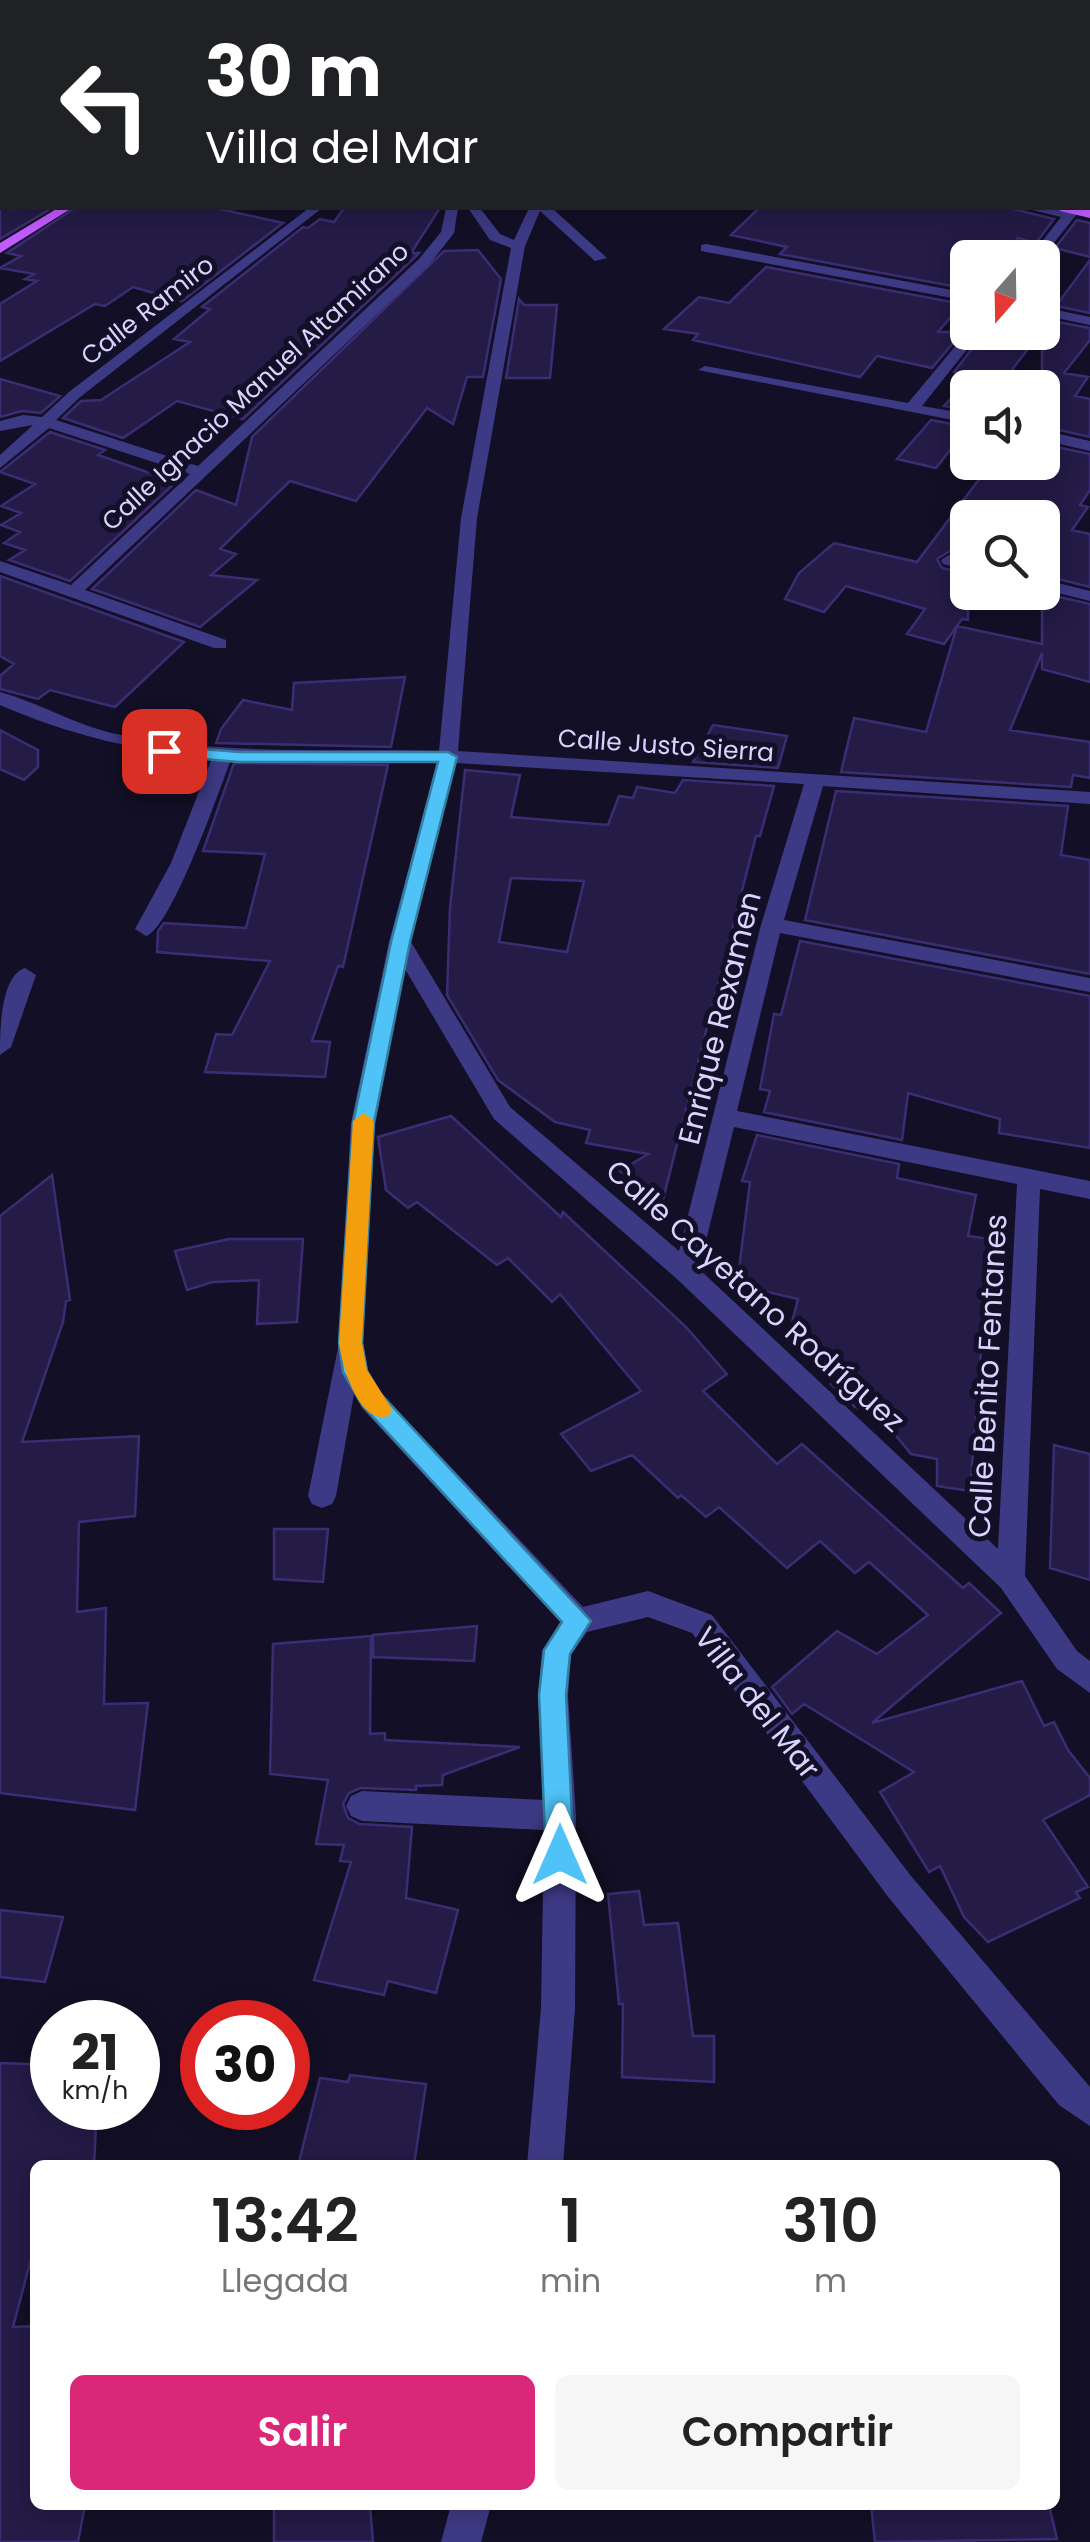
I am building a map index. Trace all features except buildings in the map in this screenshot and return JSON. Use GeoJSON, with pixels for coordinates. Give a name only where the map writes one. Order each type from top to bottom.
{"type":"FeatureCollection","features":[{"type":"Feature","properties":{"kind":"main road"},"geometry":{"type":"LineString","coordinates":[[0,249],[63,210]]}},
{"type":"Feature","properties":{"kind":"main road"},"geometry":{"type":"LineString","coordinates":[[1070,211],[1090,214]]}},
{"type":"Feature","properties":{"kind":"street","name":"Calle Ramiro"},"geometry":{"type":"LineString","coordinates":[[0,464],[85,386],[313,210]]}},
{"type":"Feature","properties":{"kind":"street","name":"Calle Ignacio Manuel Altamirano"},"geometry":{"type":"LineString","coordinates":[[76,590],[424,262],[447,233],[452,210]]}},
{"type":"Feature","properties":{"kind":"street"},"geometry":{"type":"LineString","coordinates":[[475,210],[494,237],[518,246]]}},
{"type":"Feature","properties":{"kind":"street"},"geometry":{"type":"LineString","coordinates":[[322,1496],[350,1343],[363,1123],[400,942],[448,757],[469,518],[518,246],[533,210]]}},
{"type":"Feature","properties":{"kind":"street"},"geometry":{"type":"LineString","coordinates":[[548,210],[600,258]]}},
{"type":"Feature","properties":{"kind":"street"},"geometry":{"type":"LineString","coordinates":[[1048,240],[1070,211]]}},
{"type":"Feature","properties":{"kind":"street"},"geometry":{"type":"LineString","coordinates":[[706,248],[950,294]]}},
{"type":"Feature","properties":{"kind":"street"},"geometry":{"type":"LineString","coordinates":[[1060,315],[1090,321]]}},
{"type":"Feature","properties":{"kind":"street"},"geometry":{"type":"LineString","coordinates":[[914,406],[959,350]]}},
{"type":"Feature","properties":{"kind":"street"},"geometry":{"type":"LineString","coordinates":[[705,370],[950,414]]}},
{"type":"Feature","properties":{"kind":"street"},"geometry":{"type":"LineString","coordinates":[[0,426],[22,420],[46,422],[200,472]]}},
{"type":"Feature","properties":{"kind":"street"},"geometry":{"type":"LineString","coordinates":[[1060,439],[1090,446]]}},
{"type":"Feature","properties":{"kind":"street"},"geometry":{"type":"LineString","coordinates":[[0,566],[220,644]]}},
{"type":"Feature","properties":{"kind":"street"},"geometry":{"type":"LineString","coordinates":[[1060,588],[1090,596]]}},
{"type":"Feature","properties":{"kind":"street","name":"Calle Justo Sierra"},"geometry":{"type":"LineString","coordinates":[[0,698],[94,734],[164,751],[231,756],[448,757],[1090,798]]}},
{"type":"Feature","properties":{"kind":"street"},"geometry":{"type":"LineString","coordinates":[[146,929],[231,756]]}},
{"type":"Feature","properties":{"kind":"street","name":"Enrique Rexamen"},"geometry":{"type":"LineString","coordinates":[[686,1272],[772,926],[816,780]]}},
{"type":"Feature","properties":{"kind":"street"},"geometry":{"type":"LineString","coordinates":[[772,926],[1090,985]]}},
{"type":"Feature","properties":{"kind":"street","name":"Calle Cayetano Rodríguez"},"geometry":{"type":"LineString","coordinates":[[400,942],[502,1113],[686,1272],[1011,1579],[1067,1660],[1090,1680]]}},
{"type":"Feature","properties":{"kind":"street"},"geometry":{"type":"LineString","coordinates":[[0,1047],[26,975]]}},
{"type":"Feature","properties":{"kind":"street"},"geometry":{"type":"LineString","coordinates":[[726,1117],[1090,1190]]}},
{"type":"Feature","properties":{"kind":"street","name":"Calle Benito Fentanes"},"geometry":{"type":"LineString","coordinates":[[1011,1579],[1030,1176]]}},
{"type":"Feature","properties":{"kind":"street"},"geometry":{"type":"LineString","coordinates":[[350,1343],[355,1372],[371,1400],[578,1621],[557,1650],[553,1695],[560,1816],[558,2008],[545,2160]]}},
{"type":"Feature","properties":{"kind":"street","name":"Villa del Mar"},"geometry":{"type":"LineString","coordinates":[[578,1621],[648,1604],[702,1624],[900,1887],[1059,2078],[1090,2109]]}},
{"type":"Feature","properties":{"kind":"street"},"geometry":{"type":"LineString","coordinates":[[362,1806],[560,1816]]}},
{"type":"Feature","properties":{"kind":"street"},"geometry":{"type":"LineString","coordinates":[[462,2542],[470,2510]]}},
{"type":"Feature","properties":{"kind":"slow traffic"},"geometry":{"type":"LineString","coordinates":[[364,1121],[350,1343],[355,1372],[380,1409]]}},
{"type":"Feature","properties":{"kind":"route"},"geometry":{"type":"LineString","coordinates":[[164,751],[239,757],[448,757],[400,942],[363,1123],[350,1343],[355,1372],[371,1400],[578,1621],[557,1650],[553,1695],[560,1855]]}}]}
